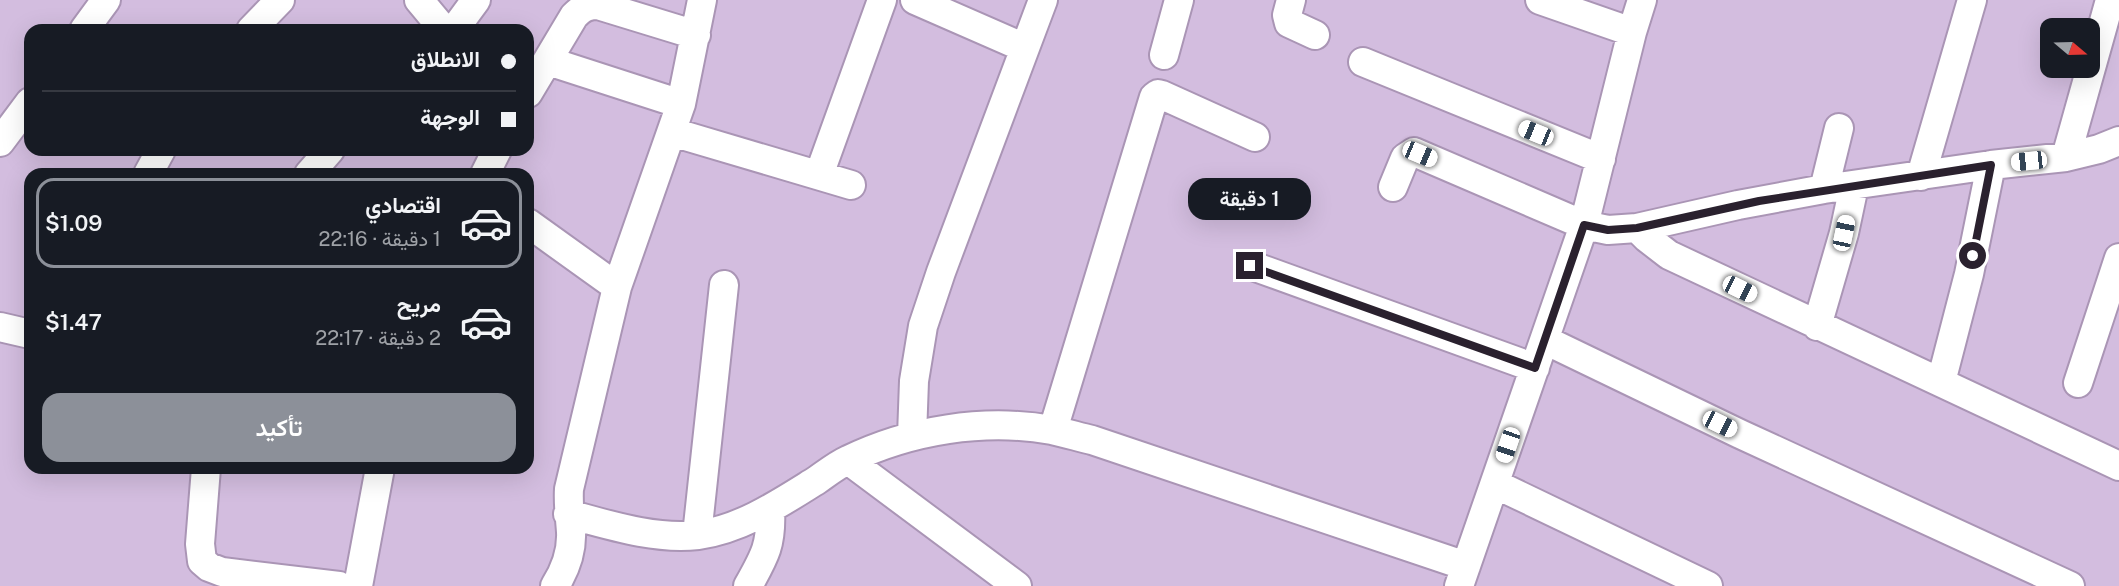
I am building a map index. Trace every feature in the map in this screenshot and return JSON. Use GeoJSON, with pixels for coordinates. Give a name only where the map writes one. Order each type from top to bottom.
{"type":"FeatureCollection","features":[{"type":"Feature","properties":{"kind":"street"},"geometry":{"type":"LineString","coordinates":[[88,24],[106,0]]}},
{"type":"Feature","properties":{"kind":"street"},"geometry":{"type":"LineString","coordinates":[[257,24],[280,0]]}},
{"type":"Feature","properties":{"kind":"street"},"geometry":{"type":"LineString","coordinates":[[419,0],[440,24]]}},
{"type":"Feature","properties":{"kind":"street"},"geometry":{"type":"LineString","coordinates":[[450,24],[476,0]]}},
{"type":"Feature","properties":{"kind":"street"},"geometry":{"type":"LineString","coordinates":[[555,586],[564,570],[569,552],[571,533],[568,514],[569,489],[617,287],[681,105],[702,0]]}},
{"type":"Feature","properties":{"kind":"street"},"geometry":{"type":"LineString","coordinates":[[819,175],[882,0]]}},
{"type":"Feature","properties":{"kind":"street"},"geometry":{"type":"LineString","coordinates":[[915,0],[956,8],[1025,48]]}},
{"type":"Feature","properties":{"kind":"street"},"geometry":{"type":"LineString","coordinates":[[912,436],[914,381],[923,326],[1043,0]]}},
{"type":"Feature","properties":{"kind":"street"},"geometry":{"type":"LineString","coordinates":[[1164,55],[1179,0]]}},
{"type":"Feature","properties":{"kind":"street"},"geometry":{"type":"LineString","coordinates":[[1291,0],[1287,15],[1289,23],[1315,35]]}},
{"type":"Feature","properties":{"kind":"street"},"geometry":{"type":"LineString","coordinates":[[1540,0],[1632,32]]}},
{"type":"Feature","properties":{"kind":"street"},"geometry":{"type":"LineString","coordinates":[[568,514],[602,524],[656,534],[697,535],[728,528],[770,509],[848,460],[912,436],[978,427],[1010,426],[1053,430],[1092,440],[1463,576],[1584,225],[1642,0]]}},
{"type":"Feature","properties":{"kind":"street"},"geometry":{"type":"LineString","coordinates":[[1921,176],[1972,0]]}},
{"type":"Feature","properties":{"kind":"street"},"geometry":{"type":"LineString","coordinates":[[2066,157],[2110,0]]}},
{"type":"Feature","properties":{"kind":"street"},"geometry":{"type":"LineString","coordinates":[[534,83],[574,16],[580,9],[589,5],[598,5],[696,35]]}},
{"type":"Feature","properties":{"kind":"street"},"geometry":{"type":"LineString","coordinates":[[548,61],[681,105]]}},
{"type":"Feature","properties":{"kind":"street"},"geometry":{"type":"LineString","coordinates":[[1363,62],[1601,159]]}},
{"type":"Feature","properties":{"kind":"street"},"geometry":{"type":"LineString","coordinates":[[1053,430],[1154,97],[1158,94],[1255,137]]}},
{"type":"Feature","properties":{"kind":"street"},"geometry":{"type":"LineString","coordinates":[[0,142],[24,110]]}},
{"type":"Feature","properties":{"kind":"street"},"geometry":{"type":"LineString","coordinates":[[1824,189],[1839,128]]}},
{"type":"Feature","properties":{"kind":"street"},"geometry":{"type":"LineString","coordinates":[[672,132],[851,185]]}},
{"type":"Feature","properties":{"kind":"street"},"geometry":{"type":"LineString","coordinates":[[1393,187],[1405,158],[1414,153],[1584,225],[1608,230],[1637,228],[1738,205],[1824,189],[1991,165],[2066,157],[2099,149],[2119,141]]}},
{"type":"Feature","properties":{"kind":"street"},"geometry":{"type":"LineString","coordinates":[[314,168],[325,156]]}},
{"type":"Feature","properties":{"kind":"street"},"geometry":{"type":"LineString","coordinates":[[1941,382],[1969,274],[1991,165]]}},
{"type":"Feature","properties":{"kind":"street"},"geometry":{"type":"LineString","coordinates":[[1817,326],[1844,233],[1854,186]]}},
{"type":"Feature","properties":{"kind":"street"},"geometry":{"type":"LineString","coordinates":[[534,228],[617,287]]}},
{"type":"Feature","properties":{"kind":"street"},"geometry":{"type":"LineString","coordinates":[[1637,228],[1669,255],[2119,466]]}},
{"type":"Feature","properties":{"kind":"street"},"geometry":{"type":"LineString","coordinates":[[2078,383],[2119,258]]}},
{"type":"Feature","properties":{"kind":"street"},"geometry":{"type":"LineString","coordinates":[[1250,266],[1535,368]]}},
{"type":"Feature","properties":{"kind":"street"},"geometry":{"type":"LineString","coordinates":[[697,535],[724,285]]}},
{"type":"Feature","properties":{"kind":"street"},"geometry":{"type":"LineString","coordinates":[[0,327],[24,333]]}},
{"type":"Feature","properties":{"kind":"street"},"geometry":{"type":"LineString","coordinates":[[1545,340],[1740,434],[2070,586]]}},
{"type":"Feature","properties":{"kind":"street"},"geometry":{"type":"LineString","coordinates":[[848,460],[1008,583]]}},
{"type":"Feature","properties":{"kind":"street"},"geometry":{"type":"LineString","coordinates":[[206,474],[200,544],[202,561],[209,567],[222,572],[339,586]]}},
{"type":"Feature","properties":{"kind":"street"},"geometry":{"type":"LineString","coordinates":[[358,586],[379,474]]}},
{"type":"Feature","properties":{"kind":"street"},"geometry":{"type":"LineString","coordinates":[[1495,483],[1708,586]]}},
{"type":"Feature","properties":{"kind":"street"},"geometry":{"type":"LineString","coordinates":[[748,586],[766,554],[771,532],[770,509]]}},
{"type":"Feature","properties":{"kind":"route"},"geometry":{"type":"LineString","coordinates":[[1250,266],[1535,368],[1584,225],[1608,230],[1637,228],[1738,205],[1824,189],[1991,165],[1973,256]]}}]}
